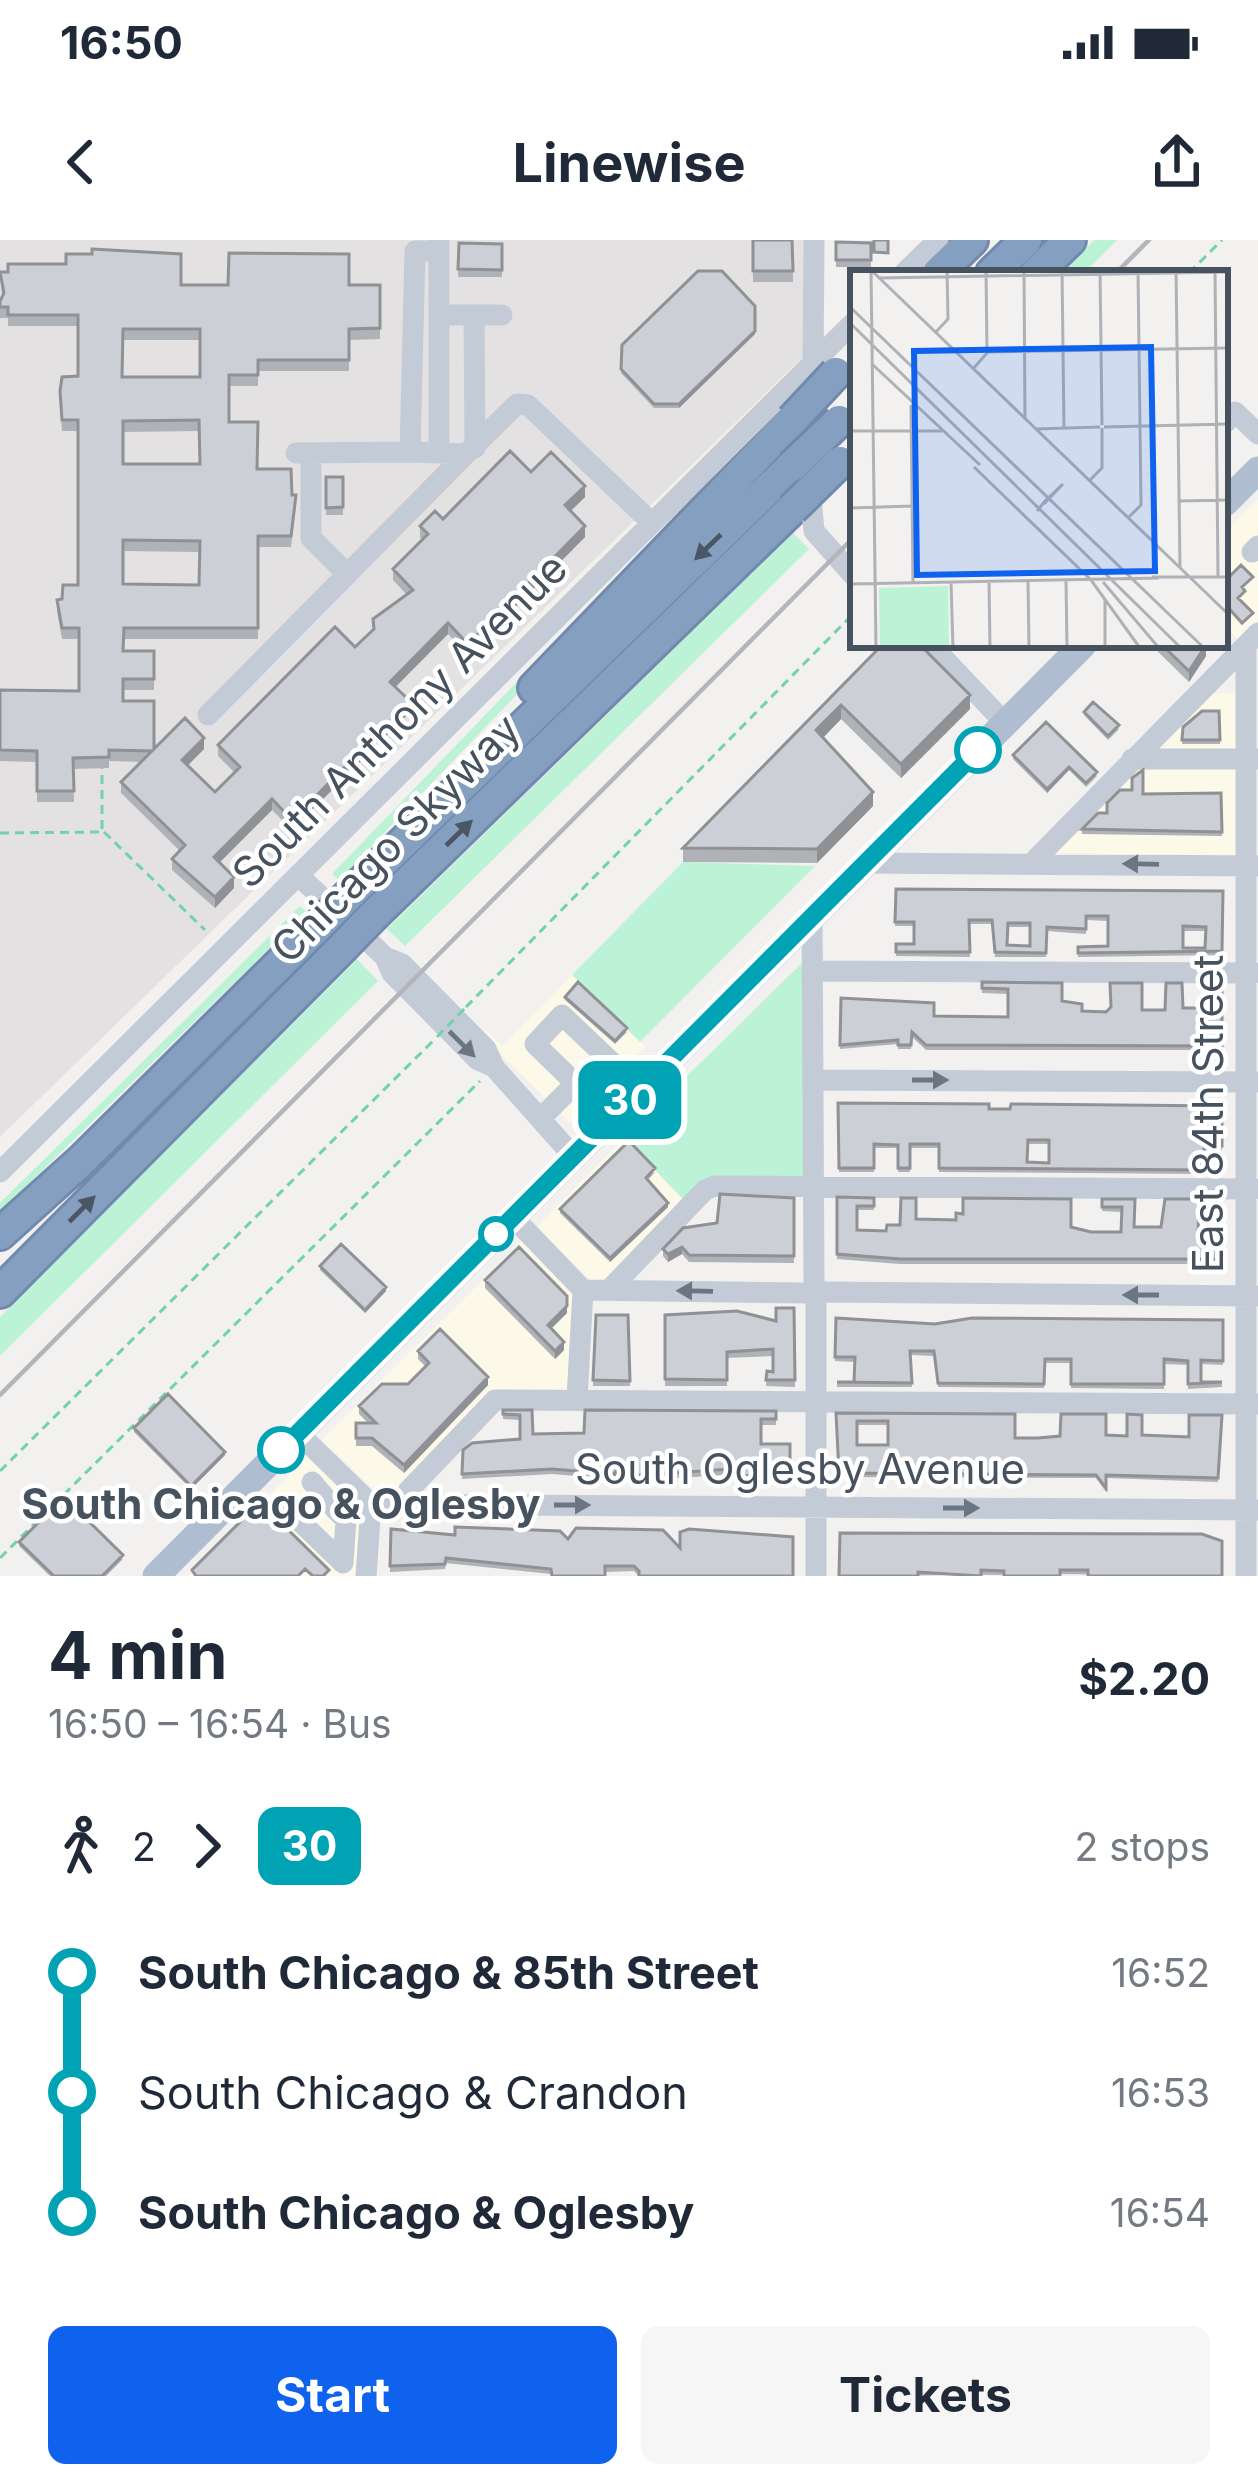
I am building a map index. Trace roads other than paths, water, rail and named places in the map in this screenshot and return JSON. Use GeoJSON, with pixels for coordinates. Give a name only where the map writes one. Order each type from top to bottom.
{"type":"FeatureCollection","features":[{"type":"Feature","properties":{"kind":"highway"},"geometry":{"type":"LineString","coordinates":[[941,270],[972,240]]}},
{"type":"Feature","properties":{"kind":"highway"},"geometry":{"type":"LineString","coordinates":[[995,270],[1026,240]]}},
{"type":"Feature","properties":{"kind":"highway"},"geometry":{"type":"LineString","coordinates":[[1039,270],[1070,240]]}},
{"type":"Feature","properties":{"kind":"highway"},"geometry":{"type":"LineString","coordinates":[[402,842],[424,799],[791,420],[834,363]]}},
{"type":"Feature","properties":{"kind":"highway","name":"Chicago Skyway"},"geometry":{"type":"LineString","coordinates":[[0,1234],[83,1160],[402,842],[846,414]]}},
{"type":"Feature","properties":{"kind":"highway","name":"Chicago Skyway"},"geometry":{"type":"LineString","coordinates":[[0,1292],[375,914],[846,456]]}},
{"type":"Feature","properties":{"kind":"main road"},"geometry":{"type":"LineString","coordinates":[[156,1576],[1080,648]]}},
{"type":"Feature","properties":{"kind":"street"},"geometry":{"type":"LineString","coordinates":[[814,240],[834,363]]}},
{"type":"Feature","properties":{"kind":"street"},"geometry":{"type":"LineString","coordinates":[[907,270],[938,240]]}},
{"type":"Feature","properties":{"kind":"street"},"geometry":{"type":"LineString","coordinates":[[410,452],[415,251],[440,245],[439,453]]}},
{"type":"Feature","properties":{"kind":"street"},"geometry":{"type":"LineString","coordinates":[[440,315],[502,315]]}},
{"type":"Feature","properties":{"kind":"street"},"geometry":{"type":"LineString","coordinates":[[471,451],[474,315]]}},
{"type":"Feature","properties":{"kind":"street","name":"South Anthony Avenue"},"geometry":{"type":"LineString","coordinates":[[0,1172],[652,523],[834,363],[850,329]]}},
{"type":"Feature","properties":{"kind":"street"},"geometry":{"type":"LineString","coordinates":[[834,363],[821,371],[826,523],[850,551]]}},
{"type":"Feature","properties":{"kind":"street"},"geometry":{"type":"LineString","coordinates":[[834,363],[809,383],[811,521],[821,543],[850,571]]}},
{"type":"Feature","properties":{"kind":"street"},"geometry":{"type":"LineString","coordinates":[[475,394],[537,411],[652,523]]}},
{"type":"Feature","properties":{"kind":"street"},"geometry":{"type":"LineString","coordinates":[[208,715],[517,404]]}},
{"type":"Feature","properties":{"kind":"street"},"geometry":{"type":"LineString","coordinates":[[1228,420],[1235,412],[1258,434]]}},
{"type":"Feature","properties":{"kind":"street"},"geometry":{"type":"LineString","coordinates":[[347,574],[311,538],[303,453],[471,451]]}},
{"type":"Feature","properties":{"kind":"street"},"geometry":{"type":"LineString","coordinates":[[1033,863],[1246,644]]}},
{"type":"Feature","properties":{"kind":"street","name":"East 84th Street"},"geometry":{"type":"LineString","coordinates":[[1246,644],[1252,759],[1252,1510],[1246,1576]]}},
{"type":"Feature","properties":{"kind":"street"},"geometry":{"type":"LineString","coordinates":[[934,648],[1005,723]]}},
{"type":"Feature","properties":{"kind":"street"},"geometry":{"type":"LineString","coordinates":[[1132,759],[1252,759]]}},
{"type":"Feature","properties":{"kind":"street"},"geometry":{"type":"LineString","coordinates":[[863,863],[1252,866]]}},
{"type":"Feature","properties":{"kind":"street"},"geometry":{"type":"LineString","coordinates":[[299,876],[385,957],[406,988],[478,1060],[494,1067],[574,1156]]}},
{"type":"Feature","properties":{"kind":"street"},"geometry":{"type":"LineString","coordinates":[[812,914],[816,1576]]}},
{"type":"Feature","properties":{"kind":"street"},"geometry":{"type":"LineString","coordinates":[[812,971],[1252,973]]}},
{"type":"Feature","properties":{"kind":"street"},"geometry":{"type":"LineString","coordinates":[[575,1083],[535,1044],[562,1015],[640,1090]]}},
{"type":"Feature","properties":{"kind":"street"},"geometry":{"type":"LineString","coordinates":[[541,1118],[604,1055]]}},
{"type":"Feature","properties":{"kind":"street"},"geometry":{"type":"LineString","coordinates":[[813,1080],[1252,1082]]}},
{"type":"Feature","properties":{"kind":"street"},"geometry":{"type":"LineString","coordinates":[[609,1290],[705,1190],[813,1186],[1252,1189]]}},
{"type":"Feature","properties":{"kind":"street"},"geometry":{"type":"LineString","coordinates":[[513,1217],[583,1290],[1252,1296]]}},
{"type":"Feature","properties":{"kind":"street"},"geometry":{"type":"LineString","coordinates":[[577,1400],[583,1290]]}},
{"type":"Feature","properties":{"kind":"street"},"geometry":{"type":"LineString","coordinates":[[403,1504],[408,1491],[495,1400],[1252,1404]]}},
{"type":"Feature","properties":{"kind":"street"},"geometry":{"type":"LineString","coordinates":[[298,1433],[363,1496],[366,1576]]}},
{"type":"Feature","properties":{"kind":"street"},"geometry":{"type":"LineString","coordinates":[[282,1504],[343,1563],[346,1520],[312,1482]]}},
{"type":"Feature","properties":{"kind":"street"},"geometry":{"type":"LineString","coordinates":[[335,1509],[363,1496]]}},
{"type":"Feature","properties":{"kind":"street","name":"South Oglesby Avenue"},"geometry":{"type":"LineString","coordinates":[[363,1496],[403,1504],[1252,1510]]}},
{"type":"Feature","properties":{"kind":"railway"},"geometry":{"type":"LineString","coordinates":[[1119,270],[1149,240]]}},
{"type":"Feature","properties":{"kind":"railway"},"geometry":{"type":"LineString","coordinates":[[0,1395],[850,541]]}},
{"type":"Feature","properties":{"kind":"place","name":"South Chicago & Oglesby"},"geometry":{"type":"Point","coordinates":[281,1450]}}]}
